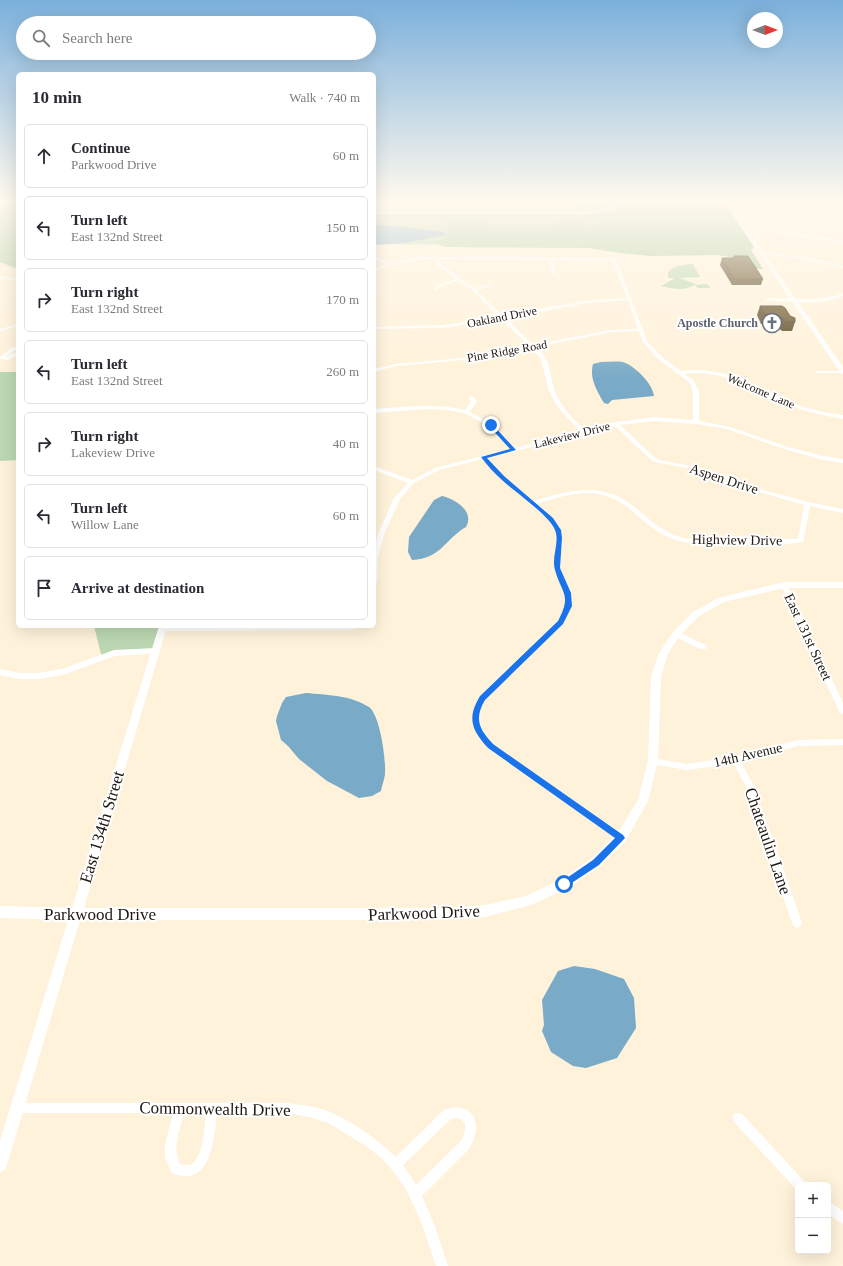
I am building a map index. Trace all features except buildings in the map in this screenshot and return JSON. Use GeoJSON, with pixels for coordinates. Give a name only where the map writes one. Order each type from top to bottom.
{"type":"FeatureCollection","features":[{"type":"Feature","properties":{"kind":"street"},"geometry":{"type":"LineString","coordinates":[[380,260],[388,264]]}},
{"type":"Feature","properties":{"kind":"street"},"geometry":{"type":"LineString","coordinates":[[376,269],[388,264],[409,260]]}},
{"type":"Feature","properties":{"kind":"street"},"geometry":{"type":"LineString","coordinates":[[437,260],[438,265],[473,289],[534,347],[545,361],[551,388],[556,400],[565,413],[584,432]]}},
{"type":"Feature","properties":{"kind":"street"},"geometry":{"type":"LineString","coordinates":[[551,260],[554,273]]}},
{"type":"Feature","properties":{"kind":"street"},"geometry":{"type":"LineString","coordinates":[[614,260],[645,341],[652,350],[691,381],[696,391],[696,422]]}},
{"type":"Feature","properties":{"kind":"street"},"geometry":{"type":"LineString","coordinates":[[767,260],[843,372]]}},
{"type":"Feature","properties":{"kind":"street"},"geometry":{"type":"LineString","coordinates":[[815,260],[843,267]]}},
{"type":"Feature","properties":{"kind":"street"},"geometry":{"type":"LineString","coordinates":[[376,265],[380,267]]}},
{"type":"Feature","properties":{"kind":"street"},"geometry":{"type":"LineString","coordinates":[[0,277],[16,280]]}},
{"type":"Feature","properties":{"kind":"street"},"geometry":{"type":"LineString","coordinates":[[435,289],[443,284],[459,279]]}},
{"type":"Feature","properties":{"kind":"street"},"geometry":{"type":"LineString","coordinates":[[473,289],[490,285]]}},
{"type":"Feature","properties":{"kind":"street"},"geometry":{"type":"LineString","coordinates":[[766,299],[823,300],[842,297]]}},
{"type":"Feature","properties":{"kind":"street","name":"Oakland Drive"},"geometry":{"type":"LineString","coordinates":[[376,328],[438,327],[503,317],[566,304],[611,298],[629,299]]}},
{"type":"Feature","properties":{"kind":"street"},"geometry":{"type":"LineString","coordinates":[[0,330],[16,326]]}},
{"type":"Feature","properties":{"kind":"street","name":"Pine Ridge Road"},"geometry":{"type":"LineString","coordinates":[[376,370],[396,365],[474,358],[611,331],[640,330]]}},
{"type":"Feature","properties":{"kind":"street"},"geometry":{"type":"LineString","coordinates":[[16,348],[14,348],[2,358],[8,359],[16,354]]}},
{"type":"Feature","properties":{"kind":"street","name":"Welcome Lane"},"geometry":{"type":"LineString","coordinates":[[680,373],[702,370],[718,372],[806,410],[843,417]]}},
{"type":"Feature","properties":{"kind":"street"},"geometry":{"type":"LineString","coordinates":[[726,376],[732,372]]}},
{"type":"Feature","properties":{"kind":"street"},"geometry":{"type":"LineString","coordinates":[[818,372],[843,372]]}},
{"type":"Feature","properties":{"kind":"street"},"geometry":{"type":"LineString","coordinates":[[466,412],[474,402],[472,398]]}},
{"type":"Feature","properties":{"kind":"street"},"geometry":{"type":"LineString","coordinates":[[376,411],[430,407],[448,408],[466,412],[491,425],[514,450]]}},
{"type":"Feature","properties":{"kind":"street","name":"Lakeview Drive"},"geometry":{"type":"LineString","coordinates":[[376,553],[381,534],[397,498],[412,482],[437,469],[616,424],[654,419],[675,419],[696,422],[728,428],[786,448],[823,458],[843,460]]}},
{"type":"Feature","properties":{"kind":"street","name":"Aspen Drive"},"geometry":{"type":"LineString","coordinates":[[616,424],[650,457],[657,461],[704,470],[761,491],[807,504],[843,511]]}},
{"type":"Feature","properties":{"kind":"street"},"geometry":{"type":"LineString","coordinates":[[484,457],[502,477],[551,519],[558,530],[559,538],[557,568],[568,593],[569,606],[560,622],[482,698],[476,709],[475,722],[480,735],[490,746],[621,838]]}},
{"type":"Feature","properties":{"kind":"street"},"geometry":{"type":"LineString","coordinates":[[376,469],[412,482]]}},
{"type":"Feature","properties":{"kind":"street","name":"Highview Drive"},"geometry":{"type":"LineString","coordinates":[[532,503],[576,492],[589,491],[602,493],[625,502],[651,526],[663,533],[681,539],[701,542],[801,541],[807,504]]}},
{"type":"Feature","properties":{"kind":"street","name":"Parkwood Drive"},"geometry":{"type":"LineString","coordinates":[[0,912],[76,914],[444,914],[485,912],[527,901],[564,884],[596,862],[621,838],[643,801],[653,761],[656,676],[664,653],[676,634],[696,614],[721,600],[784,585],[843,585]]}},
{"type":"Feature","properties":{"kind":"street","name":"East 131st Street"},"geometry":{"type":"LineString","coordinates":[[784,585],[843,711]]}},
{"type":"Feature","properties":{"kind":"street","name":"East 134th Street"},"geometry":{"type":"LineString","coordinates":[[0,1165],[163,628]]}},
{"type":"Feature","properties":{"kind":"street"},"geometry":{"type":"LineString","coordinates":[[676,634],[703,647]]}},
{"type":"Feature","properties":{"kind":"street"},"geometry":{"type":"LineString","coordinates":[[0,672],[20,676],[39,676],[63,672],[114,653],[156,651]]}},
{"type":"Feature","properties":{"kind":"street","name":"14th Avenue"},"geometry":{"type":"LineString","coordinates":[[653,761],[686,767],[736,760],[797,743],[843,742]]}},
{"type":"Feature","properties":{"kind":"street","name":"Chateaulin Lane"},"geometry":{"type":"LineString","coordinates":[[736,760],[750,786],[797,923]]}},
{"type":"Feature","properties":{"kind":"street","name":"Commonwealth Drive"},"geometry":{"type":"LineString","coordinates":[[17,1108],[288,1108],[325,1115],[369,1139],[395,1165],[416,1194],[428,1222],[442,1266]]}},
{"type":"Feature","properties":{"kind":"street"},"geometry":{"type":"LineString","coordinates":[[180,1108],[172,1145],[171,1158],[176,1169],[184,1172],[195,1170],[204,1160],[212,1108]]}},
{"type":"Feature","properties":{"kind":"street"},"geometry":{"type":"LineString","coordinates":[[395,1165],[448,1114],[456,1112],[463,1113],[469,1119],[471,1127],[470,1136],[466,1144],[416,1194]]}},
{"type":"Feature","properties":{"kind":"street"},"geometry":{"type":"LineString","coordinates":[[738,1118],[797,1182]]}},
{"type":"Feature","properties":{"kind":"street"},"geometry":{"type":"LineString","coordinates":[[831,1210],[843,1218]]}},
{"type":"Feature","properties":{"kind":"green space"},"geometry":{"type":"Polygon","coordinates":[[[0,260],[16,260],[16,268],[0,262],[0,260]]]}},
{"type":"Feature","properties":{"kind":"green space"},"geometry":{"type":"Polygon","coordinates":[[[742,260],[757,260],[763,269],[755,269],[742,260]]]}},
{"type":"Feature","properties":{"kind":"green space"},"geometry":{"type":"Polygon","coordinates":[[[693,264],[700,277],[680,278],[695,285],[707,284],[711,288],[698,288],[694,285],[682,289],[661,286],[675,278],[668,278],[668,272],[673,268],[693,264]]]}},
{"type":"Feature","properties":{"kind":"green space"},"geometry":{"type":"Polygon","coordinates":[[[0,372],[16,372],[16,460],[0,461],[0,372]]]}},
{"type":"Feature","properties":{"kind":"green space"},"geometry":{"type":"Polygon","coordinates":[[[94,628],[162,628],[156,651],[114,653],[102,658],[94,628]]]}},
{"type":"Feature","properties":{"kind":"water"},"geometry":{"type":"Polygon","coordinates":[[[601,362],[623,362],[633,367],[647,381],[653,391],[654,396],[612,400],[608,404],[604,403],[594,384],[592,374],[593,364],[601,362]]]}},
{"type":"Feature","properties":{"kind":"water"},"geometry":{"type":"Polygon","coordinates":[[[442,496],[458,503],[466,511],[468,521],[466,527],[442,548],[430,556],[412,560],[408,552],[409,537],[434,500],[442,496]]]}},
{"type":"Feature","properties":{"kind":"water"},"geometry":{"type":"Polygon","coordinates":[[[306,693],[330,695],[354,700],[369,707],[373,712],[382,738],[385,766],[385,775],[381,791],[372,796],[359,798],[327,781],[299,759],[281,740],[276,721],[282,703],[286,697],[306,693]]]}},
{"type":"Feature","properties":{"kind":"water"},"geometry":{"type":"Polygon","coordinates":[[[574,966],[595,969],[624,979],[634,998],[636,1028],[617,1058],[586,1068],[573,1066],[551,1052],[542,1031],[544,1025],[542,1000],[558,971],[574,966]]]}},
{"type":"Feature","properties":{"kind":"place","name":"Apostle Church"},"geometry":{"type":"Point","coordinates":[772,323]}},
{"type":"Feature","properties":{"kind":"route"},"geometry":{"type":"LineString","coordinates":[[491,425],[514,450],[484,457],[502,477],[551,519],[558,530],[559,538],[557,568],[568,593],[569,606],[560,622],[482,698],[476,709],[475,722],[480,735],[490,746],[621,838],[596,862],[564,884]]}}]}
